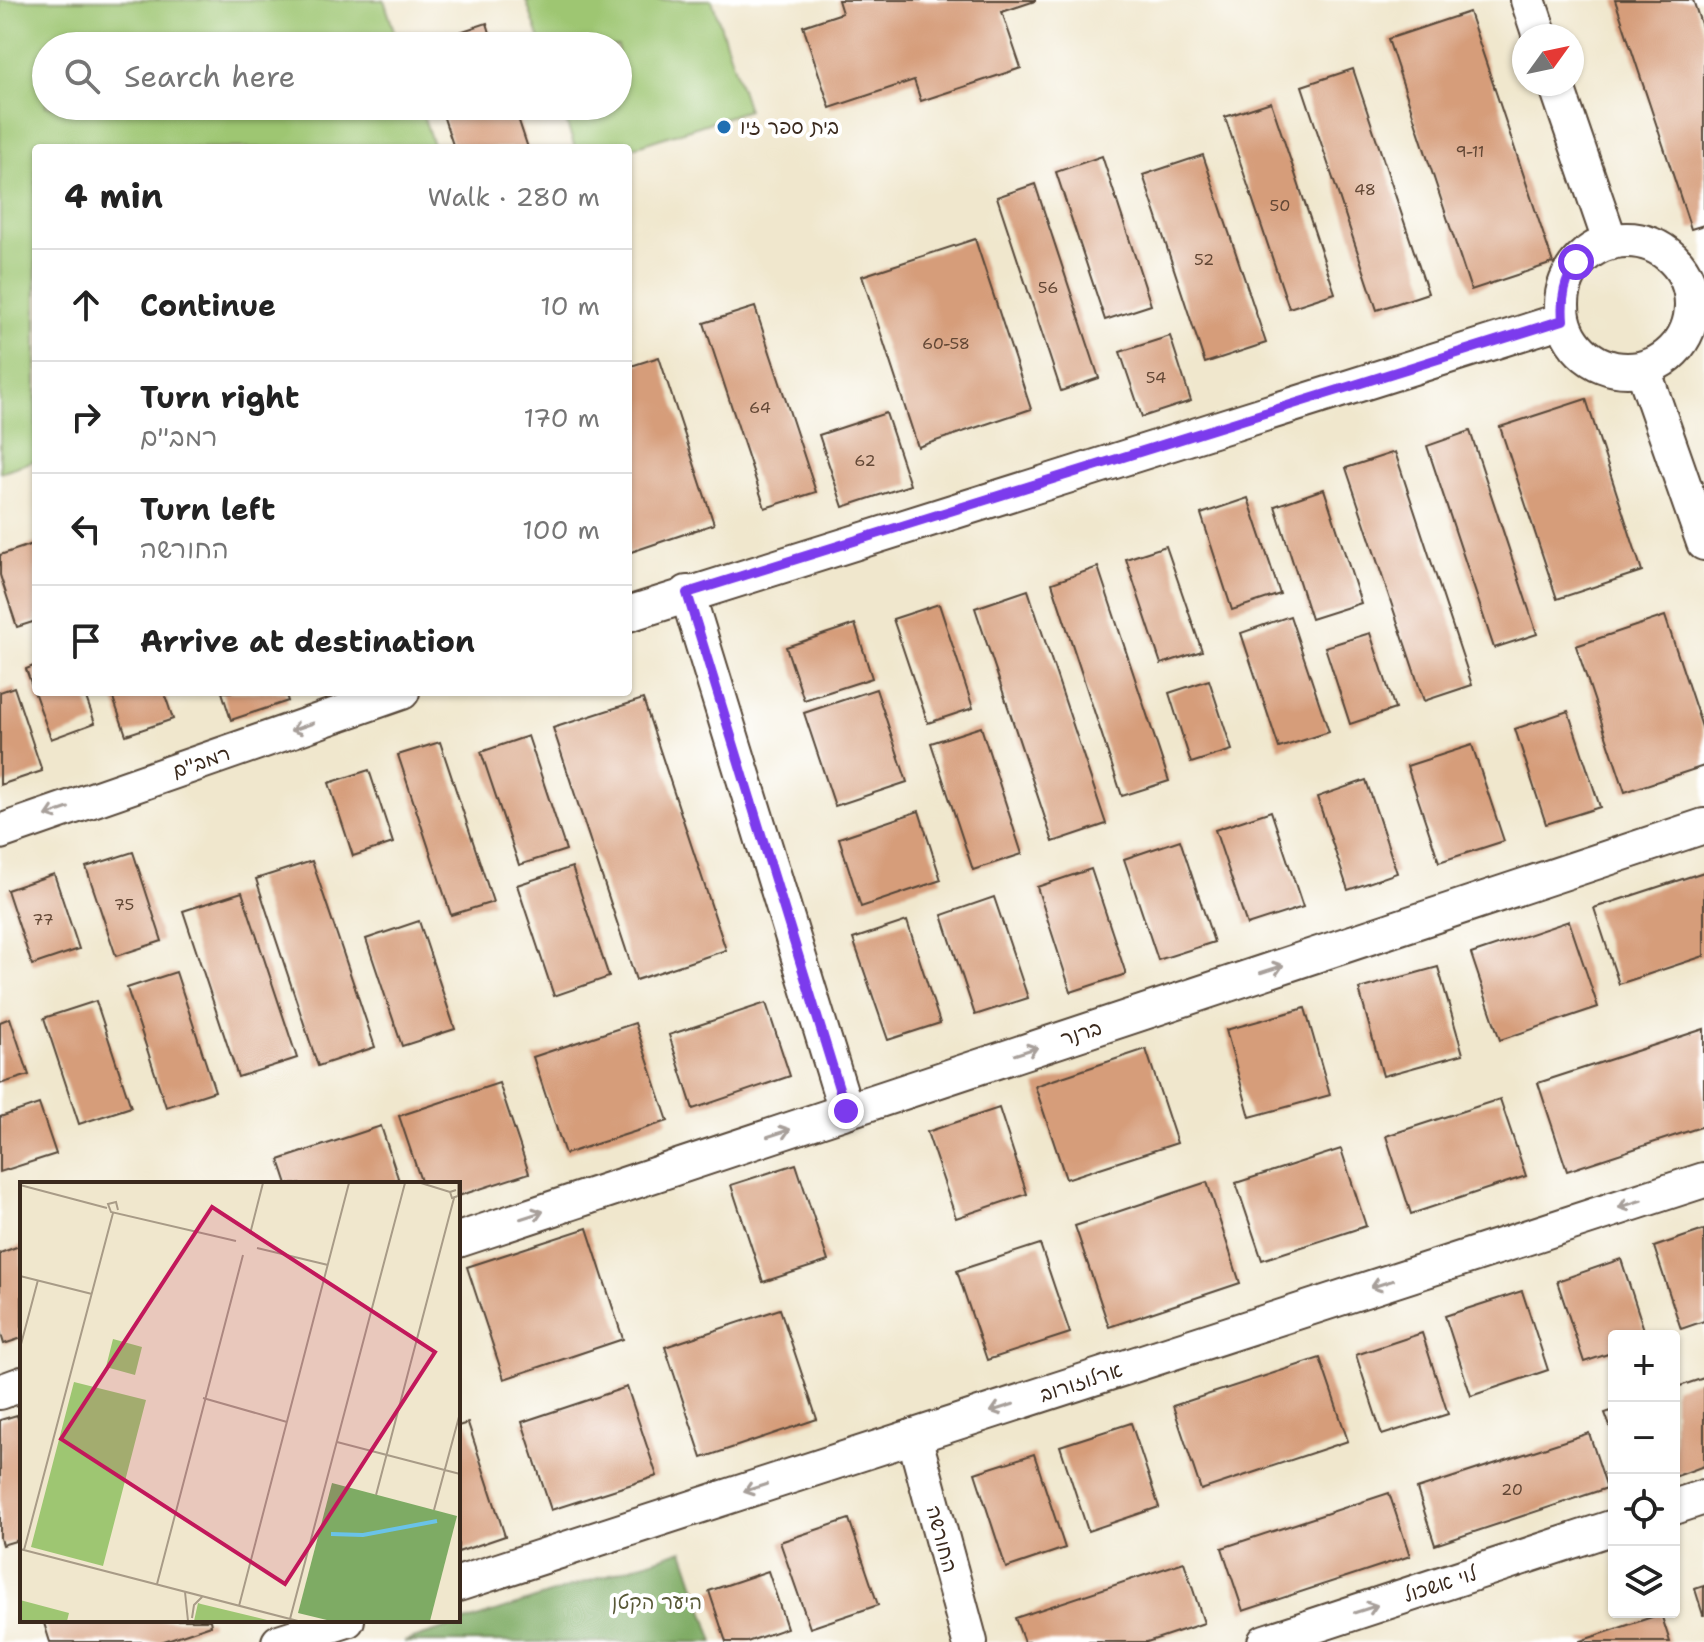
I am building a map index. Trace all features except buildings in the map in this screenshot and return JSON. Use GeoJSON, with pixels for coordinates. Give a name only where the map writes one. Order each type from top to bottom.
{"type":"FeatureCollection","features":[{"type":"Feature","properties":{"kind":"street"},"geometry":{"type":"LineString","coordinates":[[1528,0],[1536,24]]}},
{"type":"Feature","properties":{"kind":"street"},"geometry":{"type":"LineString","coordinates":[[1560,96],[1610,241]]}},
{"type":"Feature","properties":{"kind":"street"},"geometry":{"type":"LineString","coordinates":[[1636,240],[1660,248],[1697,285],[1688,329],[1678,347],[1662,361],[1643,369],[1622,370],[1602,366],[1584,355],[1571,339],[1563,320],[1561,300],[1566,280],[1576,262],[1592,249],[1610,241],[1636,240]]}},
{"type":"Feature","properties":{"kind":"street"},"geometry":{"type":"LineString","coordinates":[[632,613],[1563,320]]}},
{"type":"Feature","properties":{"kind":"street"},"geometry":{"type":"LineString","coordinates":[[1643,369],[1704,543]]}},
{"type":"Feature","properties":{"kind":"street"},"geometry":{"type":"LineString","coordinates":[[687,593],[846,1111]]}},
{"type":"Feature","properties":{"kind":"street","name":"רמב\"ם"},"geometry":{"type":"LineString","coordinates":[[0,832],[391,696]]}},
{"type":"Feature","properties":{"kind":"street","name":"ברנר"},"geometry":{"type":"LineString","coordinates":[[460,1239],[1704,826]]}},
{"type":"Feature","properties":{"kind":"street","name":"ארלוזורוב"},"geometry":{"type":"LineString","coordinates":[[460,1583],[1704,1180]]}},
{"type":"Feature","properties":{"kind":"street"},"geometry":{"type":"LineString","coordinates":[[0,1392],[20,1385]]}},
{"type":"Feature","properties":{"kind":"street","name":"החורשה"},"geometry":{"type":"LineString","coordinates":[[914,1436],[970,1642]]}},
{"type":"Feature","properties":{"kind":"street"},"geometry":{"type":"LineString","coordinates":[[1680,1505],[1704,1497]]}},
{"type":"Feature","properties":{"kind":"street","name":"לוי אשכול"},"geometry":{"type":"LineString","coordinates":[[1265,1642],[1608,1529]]}},
{"type":"Feature","properties":{"kind":"street"},"geometry":{"type":"LineString","coordinates":[[279,1642],[341,1622]]}},
{"type":"Feature","properties":{"kind":"green space"},"geometry":{"type":"Polygon","coordinates":[[[0,0],[384,0],[394,32],[32,32],[32,120],[425,120],[433,144],[32,144],[32,461],[0,472],[0,0]]]}},
{"type":"Feature","properties":{"kind":"green space"},"geometry":{"type":"Polygon","coordinates":[[[526,0],[712,0],[748,110],[632,148],[632,144],[574,144],[566,120],[632,120],[632,32],[537,32],[526,0]]]}},
{"type":"Feature","properties":{"kind":"green space","name":"היער הקטן"},"geometry":{"type":"Polygon","coordinates":[[[683,1550],[714,1642],[404,1642],[683,1550]]]}},
{"type":"Feature","properties":{"kind":"place","name":"בית ספר זיו"},"geometry":{"type":"Point","coordinates":[724,127]}},
{"type":"Feature","properties":{"kind":"route"},"geometry":{"type":"LineString","coordinates":[[846,1111],[687,593],[1563,320],[1561,300],[1566,280],[1576,262]]}}]}
